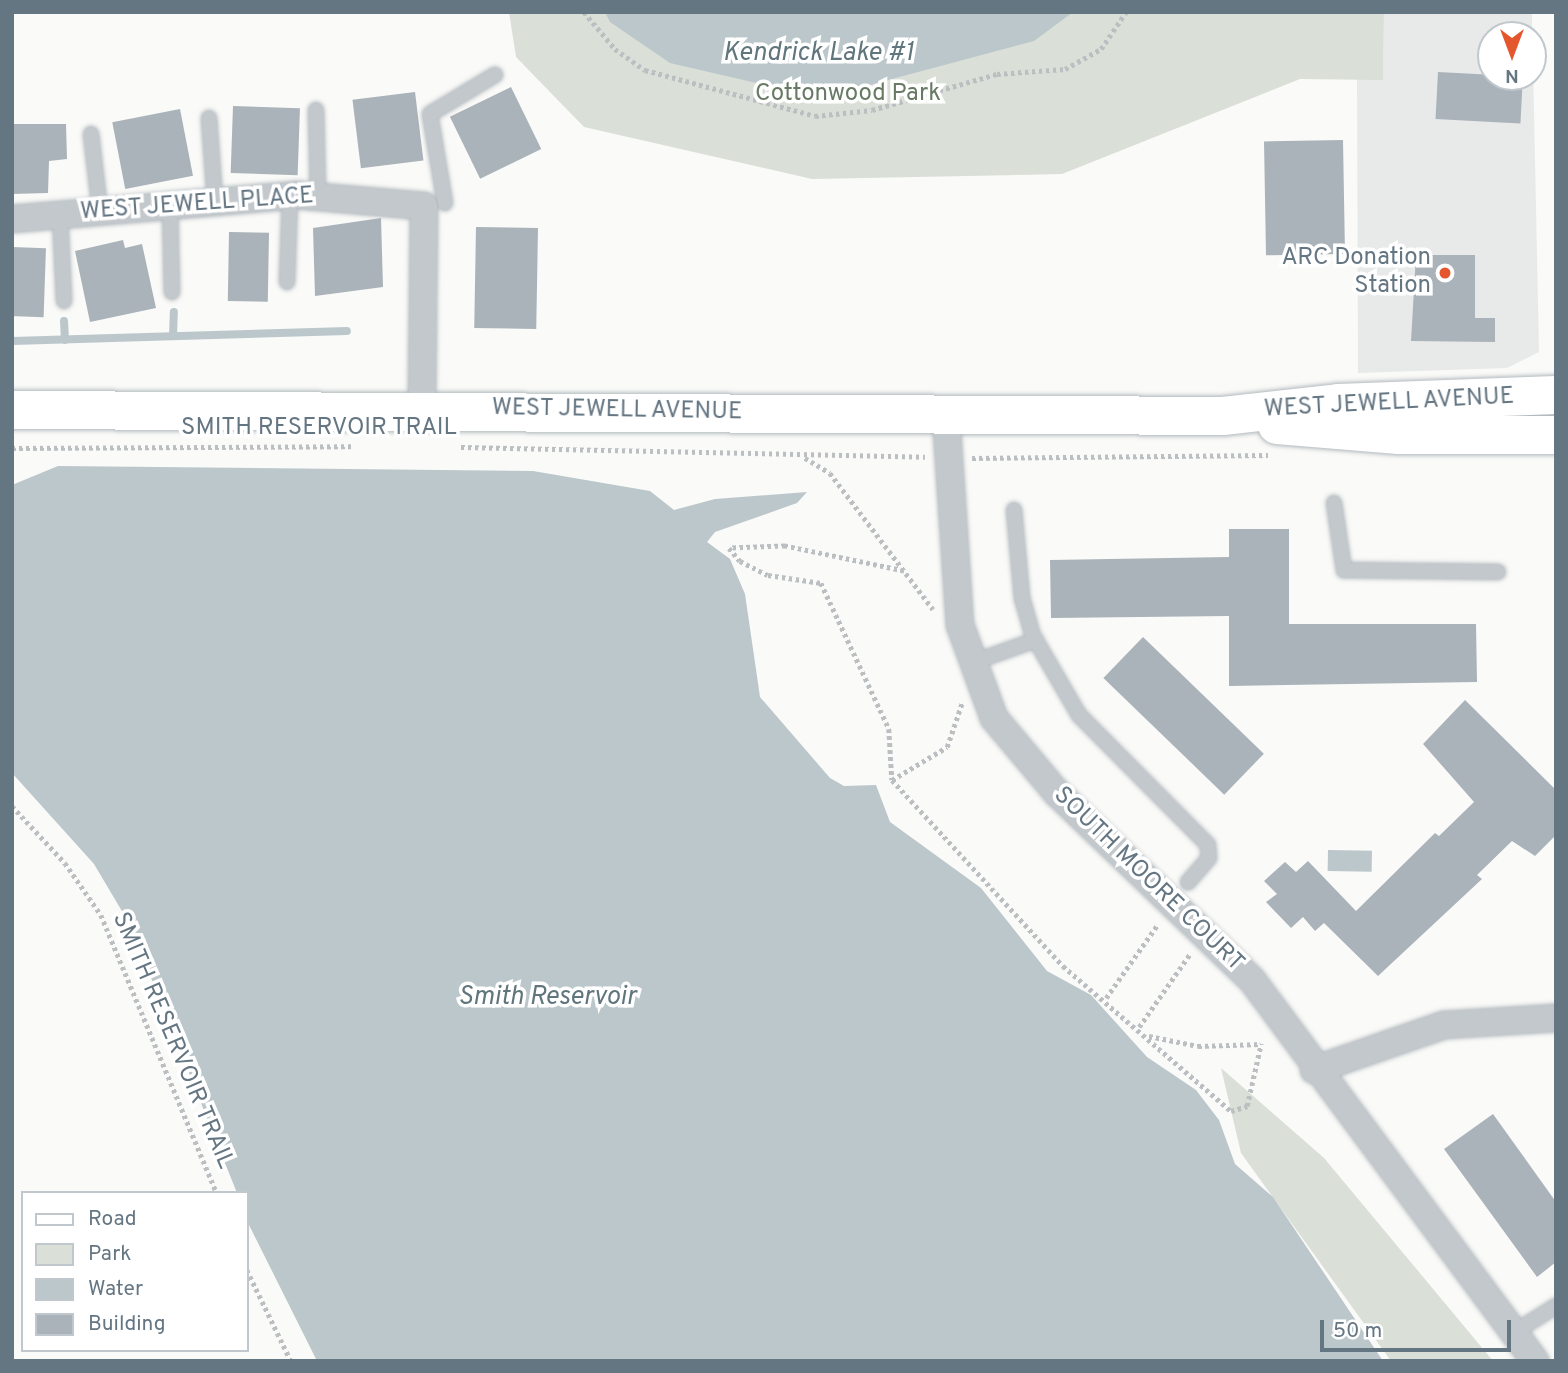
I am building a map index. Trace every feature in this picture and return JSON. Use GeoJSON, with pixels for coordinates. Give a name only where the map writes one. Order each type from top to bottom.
{"type":"FeatureCollection","features":[{"type":"Feature","properties":{"kind":"main road","name":"WEST JEWELL AVENUE"},"geometry":{"type":"LineString","coordinates":[[12,410],[422,409],[1223,416],[1338,403],[1556,395]]}},
{"type":"Feature","properties":{"kind":"main road","name":"WEST JEWELL AVENUE"},"geometry":{"type":"LineString","coordinates":[[1223,416],[1351,433],[1556,435]]}},
{"type":"Feature","properties":{"kind":"street","name":"WEST JEWELL PLACE"},"geometry":{"type":"LineString","coordinates":[[12,219],[290,195],[435,205]]}},
{"type":"Feature","properties":{"kind":"street"},"geometry":{"type":"LineString","coordinates":[[422,409],[435,205]]}},
{"type":"Feature","properties":{"kind":"street","name":"SOUTH MOORE COURT"},"geometry":{"type":"LineString","coordinates":[[946,415],[960,625],[972,670],[1000,727],[1036,771],[1181,893],[1209,934],[1252,980],[1314,1070],[1535,1361]]}},
{"type":"Feature","properties":{"kind":"street"},"geometry":{"type":"LineString","coordinates":[[1314,1070],[1444,1025],[1556,1018]]}},
{"type":"Feature","properties":{"kind":"lane"},"geometry":{"type":"LineString","coordinates":[[435,205],[430,114],[495,75]]}},
{"type":"Feature","properties":{"kind":"lane"},"geometry":{"type":"LineString","coordinates":[[316,110],[318,196]]}},
{"type":"Feature","properties":{"kind":"lane"},"geometry":{"type":"LineString","coordinates":[[209,118],[215,202]]}},
{"type":"Feature","properties":{"kind":"lane"},"geometry":{"type":"LineString","coordinates":[[91,134],[100,211]]}},
{"type":"Feature","properties":{"kind":"lane"},"geometry":{"type":"LineString","coordinates":[[287,282],[290,195]]}},
{"type":"Feature","properties":{"kind":"lane"},"geometry":{"type":"LineString","coordinates":[[170,205],[173,292]]}},
{"type":"Feature","properties":{"kind":"lane"},"geometry":{"type":"LineString","coordinates":[[60,215],[64,301]]}},
{"type":"Feature","properties":{"kind":"lane"},"geometry":{"type":"LineString","coordinates":[[1334,503],[1344,570],[1498,572]]}},
{"type":"Feature","properties":{"kind":"lane"},"geometry":{"type":"LineString","coordinates":[[1014,510],[1021,598],[1036,640],[1079,715],[1208,845],[1209,858],[1181,893]]}},
{"type":"Feature","properties":{"kind":"lane"},"geometry":{"type":"LineString","coordinates":[[972,670],[1036,640]]}},
{"type":"Feature","properties":{"kind":"lane"},"geometry":{"type":"LineString","coordinates":[[1513,1333],[1556,1306]]}},
{"type":"Feature","properties":{"kind":"path"},"geometry":{"type":"LineString","coordinates":[[584,12],[615,49],[645,70],[815,116],[841,116],[950,83],[1065,69],[1101,49],[1126,12]]}},
{"type":"Feature","properties":{"kind":"path","name":"SMITH RESERVOIR TRAIL"},"geometry":{"type":"LineString","coordinates":[[12,448],[362,446]]}},
{"type":"Feature","properties":{"kind":"path","name":"SMITH RESERVOIR TRAIL"},"geometry":{"type":"LineString","coordinates":[[455,446],[920,457]]}},
{"type":"Feature","properties":{"kind":"path"},"geometry":{"type":"LineString","coordinates":[[801,456],[830,473],[936,613],[960,625]]}},
{"type":"Feature","properties":{"kind":"path"},"geometry":{"type":"LineString","coordinates":[[904,571],[785,546],[729,548],[768,575],[821,583],[888,729],[892,780],[1029,933],[1139,1027],[1231,1111],[1247,1106],[1261,1045]]}},
{"type":"Feature","properties":{"kind":"path"},"geometry":{"type":"LineString","coordinates":[[892,780],[947,747],[972,670]]}},
{"type":"Feature","properties":{"kind":"path","name":"SMITH RESERVOIR TRAIL"},"geometry":{"type":"LineString","coordinates":[[12,806],[65,863],[101,915],[216,1191]]}},
{"type":"Feature","properties":{"kind":"path"},"geometry":{"type":"LineString","coordinates":[[1106,998],[1181,893]]}},
{"type":"Feature","properties":{"kind":"path"},"geometry":{"type":"LineString","coordinates":[[1139,1027],[1209,934]]}},
{"type":"Feature","properties":{"kind":"path"},"geometry":{"type":"LineString","coordinates":[[1148,1036],[1198,1046],[1294,1042]]}},
{"type":"Feature","properties":{"kind":"path"},"geometry":{"type":"LineString","coordinates":[[248,1272],[291,1361]]}},
{"type":"Feature","properties":{"kind":"shaded area"},"geometry":{"type":"Polygon","coordinates":[[[1384,12],[1532,12],[1532,21],[1477,21],[1477,91],[1534,91],[1539,352],[1507,368],[1358,373],[1357,79],[1383,79],[1384,12]]]}},
{"type":"Feature","properties":{"kind":"green space","name":"Cottonwood Park"},"geometry":{"type":"Polygon","coordinates":[[[509,12],[1384,12],[1383,80],[1300,79],[1062,174],[812,179],[584,127],[516,57],[509,12]]]}},
{"type":"Feature","properties":{"kind":"green space"},"geometry":{"type":"Polygon","coordinates":[[[1221,1068],[1324,1158],[1493,1361],[1391,1361],[1241,1153],[1221,1068]]]}},
{"type":"Feature","properties":{"kind":"water","name":"Kendrick Lake #1"},"geometry":{"type":"Polygon","coordinates":[[[605,12],[1073,12],[1034,41],[821,98],[670,63],[610,22],[605,12]]]}},
{"type":"Feature","properties":{"kind":"water","name":"Smith Reservoir"},"geometry":{"type":"Polygon","coordinates":[[[58,466],[533,471],[650,491],[674,510],[715,499],[807,492],[797,503],[715,532],[707,542],[730,559],[745,594],[760,697],[830,778],[844,786],[876,785],[890,822],[981,888],[1047,971],[1091,995],[1147,1057],[1196,1090],[1219,1120],[1235,1164],[1273,1197],[1383,1361],[317,1361],[249,1225],[248,1191],[236,1191],[129,923],[94,864],[12,773],[12,485],[58,466]]]}},
{"type":"Feature","properties":{"kind":"water"},"geometry":{"type":"Polygon","coordinates":[[[1328,850],[1372,851],[1372,872],[1328,871],[1328,850]]]}},
{"type":"Feature","properties":{"kind":"building"},"geometry":{"type":"Polygon","coordinates":[[[1438,72],[1477,74],[1477,91],[1522,91],[1520,123],[1436,119],[1438,72]]]}},
{"type":"Feature","properties":{"kind":"building"},"geometry":{"type":"Polygon","coordinates":[[[511,87],[541,149],[480,179],[450,117],[511,87]]]}},
{"type":"Feature","properties":{"kind":"building"},"geometry":{"type":"Polygon","coordinates":[[[415,92],[423,160],[361,168],[352,100],[415,92]]]}},
{"type":"Feature","properties":{"kind":"building"},"geometry":{"type":"Polygon","coordinates":[[[233,106],[300,108],[298,175],[231,173],[233,106]]]}},
{"type":"Feature","properties":{"kind":"building"},"geometry":{"type":"Polygon","coordinates":[[[180,109],[193,176],[125,189],[112,122],[180,109]]]}},
{"type":"Feature","properties":{"kind":"building"},"geometry":{"type":"Polygon","coordinates":[[[12,124],[66,124],[67,159],[49,161],[48,193],[12,194],[12,124]]]}},
{"type":"Feature","properties":{"kind":"building"},"geometry":{"type":"Polygon","coordinates":[[[1343,140],[1345,254],[1266,255],[1264,141],[1343,140]]]}},
{"type":"Feature","properties":{"kind":"building"},"geometry":{"type":"Polygon","coordinates":[[[381,218],[383,287],[315,296],[313,228],[381,218]]]}},
{"type":"Feature","properties":{"kind":"building"},"geometry":{"type":"Polygon","coordinates":[[[476,227],[538,228],[536,329],[474,328],[476,227]]]}},
{"type":"Feature","properties":{"kind":"building"},"geometry":{"type":"Polygon","coordinates":[[[229,232],[269,233],[268,302],[228,301],[229,232]]]}},
{"type":"Feature","properties":{"kind":"building"},"geometry":{"type":"Polygon","coordinates":[[[123,240],[125,248],[142,244],[156,308],[90,322],[75,251],[123,240]]]}},
{"type":"Feature","properties":{"kind":"building"},"geometry":{"type":"Polygon","coordinates":[[[12,247],[46,248],[44,317],[12,316],[12,247]]]}},
{"type":"Feature","properties":{"kind":"building"},"geometry":{"type":"Polygon","coordinates":[[[1416,255],[1475,255],[1475,318],[1495,318],[1495,342],[1411,341],[1416,255]]]}},
{"type":"Feature","properties":{"kind":"building"},"geometry":{"type":"Polygon","coordinates":[[[1229,529],[1289,529],[1289,624],[1476,624],[1477,682],[1229,686],[1229,616],[1051,618],[1050,560],[1229,557],[1229,529]]]}},
{"type":"Feature","properties":{"kind":"building"},"geometry":{"type":"Polygon","coordinates":[[[1143,637],[1264,754],[1224,795],[1103,678],[1143,637]]]}},
{"type":"Feature","properties":{"kind":"building"},"geometry":{"type":"Polygon","coordinates":[[[1465,700],[1556,790],[1556,835],[1535,856],[1512,841],[1477,875],[1482,879],[1378,976],[1324,923],[1315,931],[1303,917],[1291,928],[1266,902],[1277,894],[1264,881],[1285,862],[1296,872],[1308,861],[1356,911],[1435,833],[1439,836],[1474,802],[1423,744],[1465,700]]]}},
{"type":"Feature","properties":{"kind":"building"},"geometry":{"type":"Polygon","coordinates":[[[1493,1114],[1556,1202],[1556,1262],[1537,1277],[1444,1149],[1493,1114]]]}},
{"type":"Feature","properties":{"kind":"waterway"},"geometry":{"type":"LineString","coordinates":[[173,336],[174,312]]}},
{"type":"Feature","properties":{"kind":"waterway"},"geometry":{"type":"LineString","coordinates":[[64,321],[65,340]]}},
{"type":"Feature","properties":{"kind":"waterway"},"geometry":{"type":"LineString","coordinates":[[12,341],[347,331]]}},
{"type":"Feature","properties":{"kind":"place","name":"ARC Donation Station"},"geometry":{"type":"Point","coordinates":[1445,273]}}]}
